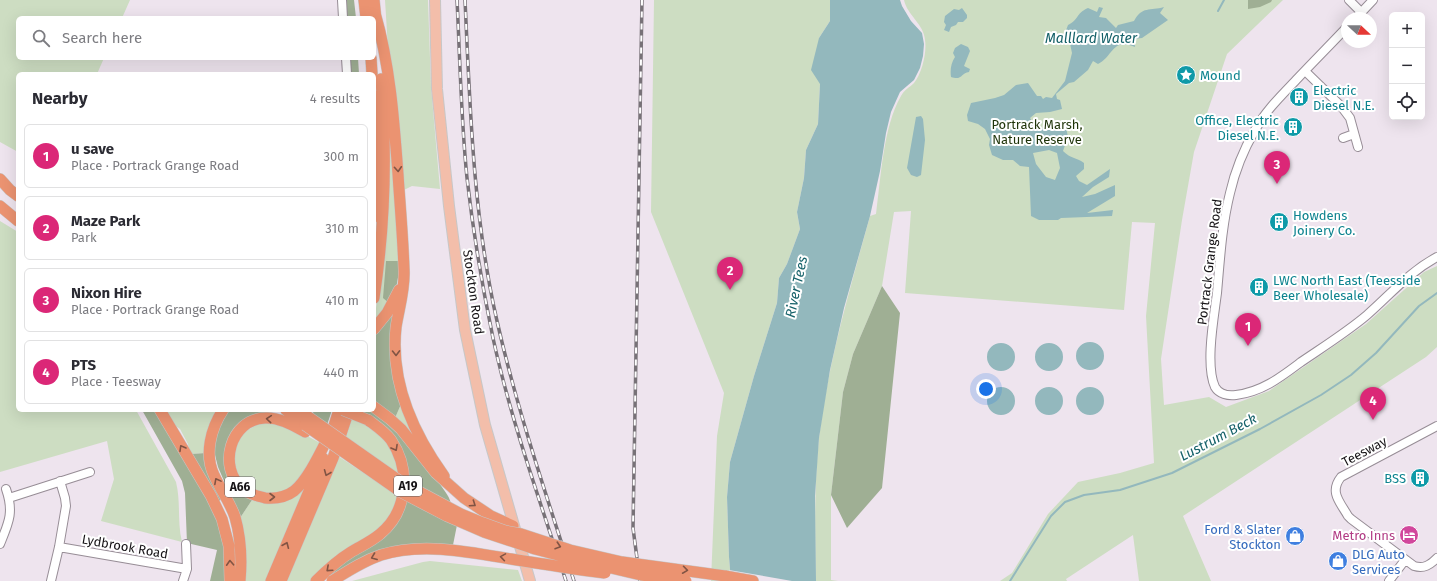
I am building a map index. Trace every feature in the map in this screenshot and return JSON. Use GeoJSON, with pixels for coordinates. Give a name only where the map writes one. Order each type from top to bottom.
{"type":"FeatureCollection","features":[{"type":"Feature","properties":{"kind":"highway"},"geometry":{"type":"LineString","coordinates":[[364,0],[371,15]]}},
{"type":"Feature","properties":{"kind":"highway"},"geometry":{"type":"LineString","coordinates":[[371,15],[374,0]]}},
{"type":"Feature","properties":{"kind":"highway","name":"A19"},"geometry":{"type":"LineString","coordinates":[[376,25],[383,40],[395,130],[405,272],[396,338],[397,374],[412,420],[434,463],[444,476],[443,478]]}},
{"type":"Feature","properties":{"kind":"highway"},"geometry":{"type":"LineString","coordinates":[[376,55],[384,120],[385,151],[379,259],[376,282]]}},
{"type":"Feature","properties":{"kind":"highway"},"geometry":{"type":"LineString","coordinates":[[370,60],[372,72]]}},
{"type":"Feature","properties":{"kind":"highway"},"geometry":{"type":"LineString","coordinates":[[376,131],[376,172]]}},
{"type":"Feature","properties":{"kind":"highway"},"geometry":{"type":"LineString","coordinates":[[0,178],[16,186]]}},
{"type":"Feature","properties":{"kind":"highway"},"geometry":{"type":"LineString","coordinates":[[0,178],[16,194]]}},
{"type":"Feature","properties":{"kind":"highway"},"geometry":{"type":"LineString","coordinates":[[0,200],[16,210]]}},
{"type":"Feature","properties":{"kind":"highway"},"geometry":{"type":"LineString","coordinates":[[0,206],[16,219]]}},
{"type":"Feature","properties":{"kind":"highway"},"geometry":{"type":"LineString","coordinates":[[0,210],[16,220]]}},
{"type":"Feature","properties":{"kind":"highway","name":"A19"},"geometry":{"type":"LineString","coordinates":[[376,327],[388,313],[395,299],[400,283],[403,248]]}},
{"type":"Feature","properties":{"kind":"highway","name":"A19"},"geometry":{"type":"LineString","coordinates":[[376,408],[401,429],[436,473],[464,498],[491,516],[513,526],[521,534]]}},
{"type":"Feature","properties":{"kind":"highway"},"geometry":{"type":"LineString","coordinates":[[161,412],[211,496],[222,519],[228,546],[230,581]]}},
{"type":"Feature","properties":{"kind":"highway"},"geometry":{"type":"LineString","coordinates":[[222,412],[213,429],[210,446],[211,464],[213,474],[234,515],[239,535],[242,557],[240,581]]}},
{"type":"Feature","properties":{"kind":"highway","name":"A19"},"geometry":{"type":"LineString","coordinates":[[289,412],[407,486],[461,514],[505,531],[521,534],[570,550],[622,562],[718,574],[753,581]]}},
{"type":"Feature","properties":{"kind":"highway","name":"A66"},"geometry":{"type":"LineString","coordinates":[[272,581],[312,486],[338,412]]}},
{"type":"Feature","properties":{"kind":"highway"},"geometry":{"type":"LineString","coordinates":[[316,581],[332,566],[350,553],[380,535],[393,520],[402,502],[404,476],[397,451],[390,439],[368,420],[348,412]]}},
{"type":"Feature","properties":{"kind":"highway"},"geometry":{"type":"LineString","coordinates":[[281,581],[333,458],[348,412]]}},
{"type":"Feature","properties":{"kind":"highway","name":"A66"},"geometry":{"type":"LineString","coordinates":[[334,426],[302,482],[294,491],[285,496],[274,498],[258,496],[244,490],[236,483],[231,472],[229,462],[229,452],[232,441],[245,425],[255,420],[265,418],[283,422],[304,421],[354,460]]}},
{"type":"Feature","properties":{"kind":"highway","name":"A19"},"geometry":{"type":"LineString","coordinates":[[354,460],[401,492],[447,516],[484,532],[542,551],[641,575],[686,581]]}},
{"type":"Feature","properties":{"kind":"highway"},"geometry":{"type":"LineString","coordinates":[[332,581],[362,562],[382,555],[403,550],[425,549],[472,552],[614,575],[641,575]]}},
{"type":"Feature","properties":{"kind":"main road","name":"Stockton Road"},"geometry":{"type":"LineString","coordinates":[[435,0],[438,96],[449,206],[465,330],[484,425],[530,581]]}},
{"type":"Feature","properties":{"kind":"street"},"geometry":{"type":"LineString","coordinates":[[342,0],[343,16]]}},
{"type":"Feature","properties":{"kind":"street"},"geometry":{"type":"LineString","coordinates":[[1349,0],[1356,12]]}},
{"type":"Feature","properties":{"kind":"street"},"geometry":{"type":"LineString","coordinates":[[1361,12],[1373,0]]}},
{"type":"Feature","properties":{"kind":"street","name":"Portrack Grange Road"},"geometry":{"type":"LineString","coordinates":[[1341,33],[1270,108],[1255,130],[1239,164],[1230,192],[1224,221],[1211,351],[1212,372],[1216,388],[1226,395],[1235,395],[1252,391],[1270,384],[1358,322],[1406,278],[1421,266],[1437,257]]}},
{"type":"Feature","properties":{"kind":"street"},"geometry":{"type":"LineString","coordinates":[[346,60],[347,72]]}},
{"type":"Feature","properties":{"kind":"street"},"geometry":{"type":"LineString","coordinates":[[1305,71],[1341,106],[1350,118],[1358,148]]}},
{"type":"Feature","properties":{"kind":"street"},"geometry":{"type":"LineString","coordinates":[[1343,138],[1354,134]]}},
{"type":"Feature","properties":{"kind":"street","name":"Teesway"},"geometry":{"type":"LineString","coordinates":[[1437,426],[1341,477],[1336,486],[1335,492],[1348,516],[1414,566],[1420,568],[1432,563],[1437,558]]}},
{"type":"Feature","properties":{"kind":"street"},"geometry":{"type":"LineString","coordinates":[[9,498],[90,472]]}},
{"type":"Feature","properties":{"kind":"street"},"geometry":{"type":"LineString","coordinates":[[51,581],[66,506],[60,481]]}},
{"type":"Feature","properties":{"kind":"street"},"geometry":{"type":"LineString","coordinates":[[1,541],[10,520],[11,512],[6,488]]}},
{"type":"Feature","properties":{"kind":"street"},"geometry":{"type":"LineString","coordinates":[[183,581],[187,569],[186,544]]}},
{"type":"Feature","properties":{"kind":"street","name":"Lydbrook Road"},"geometry":{"type":"LineString","coordinates":[[59,546],[187,569]]}},
{"type":"Feature","properties":{"kind":"street"},"geometry":{"type":"LineString","coordinates":[[1390,581],[1405,560]]}},
{"type":"Feature","properties":{"kind":"green space"},"geometry":{"type":"Polygon","coordinates":[[[0,0],[130,0],[123,16],[16,16],[16,60],[103,60],[98,72],[16,72],[16,151],[0,142],[0,0]]]}},
{"type":"Feature","properties":{"kind":"green space"},"geometry":{"type":"Polygon","coordinates":[[[346,0],[354,0],[356,16],[347,16],[346,0]]]}},
{"type":"Feature","properties":{"kind":"green space"},"geometry":{"type":"Polygon","coordinates":[[[385,0],[428,0],[431,87],[440,189],[412,186],[404,190],[388,48],[385,0]]]}},
{"type":"Feature","properties":{"kind":"green space"},"geometry":{"type":"Polygon","coordinates":[[[654,0],[830,0],[830,21],[819,38],[820,84],[818,124],[806,150],[804,178],[797,212],[800,229],[787,264],[779,278],[777,303],[754,376],[730,462],[727,497],[731,581],[711,581],[717,436],[724,393],[651,212],[654,0]]]}},
{"type":"Feature","properties":{"kind":"green space","name":"Portrack Marsh, Nature Reserve"},"geometry":{"type":"Polygon","coordinates":[[[904,0],[1283,0],[1227,54],[1194,152],[1161,359],[1164,405],[1209,397],[1226,407],[1269,391],[1366,324],[1424,272],[1437,266],[1437,347],[1426,357],[1183,516],[1211,581],[1139,581],[1133,535],[1066,579],[1067,581],[1000,581],[1012,573],[1048,514],[1078,482],[1120,473],[1154,463],[1146,316],[1155,223],[1132,222],[1124,310],[905,293],[911,211],[894,212],[882,286],[853,354],[843,392],[831,495],[831,580],[838,581],[816,581],[816,474],[819,438],[828,382],[847,298],[870,216],[876,214],[886,137],[890,122],[902,94],[917,79],[925,56],[924,34],[919,24],[908,10],[904,0]]]}},
{"type":"Feature","properties":{"kind":"green space"},"geometry":{"type":"Polygon","coordinates":[[[1248,0],[1272,0],[1271,2],[1260,7],[1248,9],[1248,0]]]}},
{"type":"Feature","properties":{"kind":"green space"},"geometry":{"type":"Polygon","coordinates":[[[350,60],[358,60],[359,72],[351,72],[350,60]]]}},
{"type":"Feature","properties":{"kind":"green space"},"geometry":{"type":"Polygon","coordinates":[[[387,132],[390,132],[399,261],[390,304],[376,322],[387,132]]]}},
{"type":"Feature","properties":{"kind":"green space"},"geometry":{"type":"Polygon","coordinates":[[[0,221],[16,231],[16,412],[137,412],[176,482],[182,542],[101,521],[114,479],[107,441],[0,472],[0,221]]]}},
{"type":"Feature","properties":{"kind":"green space"},"geometry":{"type":"Polygon","coordinates":[[[386,261],[399,261],[397,283],[390,304],[383,298],[386,261]]]}},
{"type":"Feature","properties":{"kind":"green space"},"geometry":{"type":"Polygon","coordinates":[[[882,286],[900,313],[882,488],[847,528],[831,495],[843,392],[853,354],[882,286]]]}},
{"type":"Feature","properties":{"kind":"green space"},"geometry":{"type":"Polygon","coordinates":[[[393,313],[402,402],[395,418],[376,403],[376,330],[393,313]]]}},
{"type":"Feature","properties":{"kind":"green space"},"geometry":{"type":"Polygon","coordinates":[[[402,402],[425,451],[395,418],[402,402]]]}},
{"type":"Feature","properties":{"kind":"green space"},"geometry":{"type":"Polygon","coordinates":[[[143,412],[159,412],[220,521],[227,549],[227,581],[210,581],[217,550],[187,543],[185,493],[182,481],[143,412]]]}},
{"type":"Feature","properties":{"kind":"green space"},"geometry":{"type":"Polygon","coordinates":[[[166,412],[217,412],[206,453],[191,454],[188,444],[180,429],[173,424],[166,412]]]}},
{"type":"Feature","properties":{"kind":"green space"},"geometry":{"type":"Polygon","coordinates":[[[228,412],[266,412],[266,415],[229,439],[239,492],[252,500],[240,518],[218,467],[215,455],[215,441],[220,426],[228,412]]]}},
{"type":"Feature","properties":{"kind":"green space"},"geometry":{"type":"Polygon","coordinates":[[[314,412],[331,412],[327,425],[312,414],[314,412]]]}},
{"type":"Feature","properties":{"kind":"green space"},"geometry":{"type":"Polygon","coordinates":[[[358,412],[376,412],[387,420],[438,480],[449,497],[451,504],[410,482],[407,465],[398,443],[358,412]]]}},
{"type":"Feature","properties":{"kind":"green space"},"geometry":{"type":"Polygon","coordinates":[[[351,418],[371,428],[383,437],[393,449],[397,458],[401,477],[344,438],[351,418]]]}},
{"type":"Feature","properties":{"kind":"green space"},"geometry":{"type":"Polygon","coordinates":[[[274,422],[304,434],[320,443],[302,476],[286,492],[273,494],[248,490],[233,468],[235,443],[243,433],[258,424],[274,422]]]}},
{"type":"Feature","properties":{"kind":"green space"},"geometry":{"type":"Polygon","coordinates":[[[206,453],[224,498],[219,501],[191,454],[206,453]]]}},
{"type":"Feature","properties":{"kind":"green space"},"geometry":{"type":"Polygon","coordinates":[[[338,456],[400,497],[383,528],[313,581],[285,581],[338,456]]]}},
{"type":"Feature","properties":{"kind":"green space"},"geometry":{"type":"Polygon","coordinates":[[[307,483],[269,581],[244,581],[240,518],[252,500],[261,503],[281,503],[294,496],[307,483]]]}},
{"type":"Feature","properties":{"kind":"green space"},"geometry":{"type":"Polygon","coordinates":[[[407,500],[457,525],[453,545],[424,545],[333,577],[330,573],[401,517],[407,500]]]}},
{"type":"Feature","properties":{"kind":"green space"},"geometry":{"type":"Polygon","coordinates":[[[430,561],[518,570],[522,581],[352,581],[430,561]]]}},
{"type":"Feature","properties":{"kind":"water","name":"River Tees"},"geometry":{"type":"Polygon","coordinates":[[[830,0],[900,0],[911,21],[922,33],[924,44],[923,56],[920,68],[914,80],[900,92],[891,112],[870,216],[844,308],[830,370],[819,438],[815,496],[816,581],[731,581],[727,497],[730,462],[754,376],[777,303],[779,278],[787,264],[800,229],[797,212],[804,178],[806,150],[818,124],[820,84],[811,70],[819,38],[830,21],[830,0]]]}},
{"type":"Feature","properties":{"kind":"water","name":"Malllard Water"},"geometry":{"type":"Polygon","coordinates":[[[1099,7],[1103,8],[1099,17],[1106,18],[1116,28],[1118,25],[1134,21],[1143,11],[1164,7],[1160,13],[1168,20],[1142,38],[1134,39],[1135,47],[1122,44],[1117,46],[1103,61],[1098,64],[1093,61],[1088,70],[1056,94],[1057,99],[1060,100],[1062,109],[1036,113],[1030,118],[1033,123],[1041,129],[1060,124],[1066,127],[1068,137],[1063,151],[1084,163],[1084,169],[1076,176],[1079,181],[1087,185],[1110,169],[1109,177],[1093,187],[1082,197],[1095,194],[1115,185],[1115,196],[1087,213],[1113,210],[1112,216],[1039,220],[1031,216],[1029,167],[1020,166],[1013,160],[1003,160],[992,155],[989,145],[990,139],[985,129],[978,124],[968,121],[967,115],[971,103],[1004,95],[1016,85],[1028,83],[1037,96],[1041,96],[1043,99],[1046,97],[1052,98],[1065,81],[1072,53],[1069,39],[1065,33],[1068,25],[1074,21],[1081,12],[1088,8],[1097,12],[1099,7]],[[1049,150],[1033,153],[1036,164],[1046,177],[1055,180],[1060,168],[1057,153],[1049,150]]]}},
{"type":"Feature","properties":{"kind":"water"},"geometry":{"type":"Polygon","coordinates":[[[962,8],[967,15],[967,18],[963,22],[958,22],[956,25],[951,27],[949,32],[944,30],[946,25],[944,22],[945,16],[954,9],[959,10],[962,8]]]}},
{"type":"Feature","properties":{"kind":"water"},"geometry":{"type":"Polygon","coordinates":[[[961,44],[968,47],[970,51],[964,66],[970,69],[969,72],[955,78],[951,77],[952,64],[955,57],[953,53],[955,48],[961,44]]]}},
{"type":"Feature","properties":{"kind":"water"},"geometry":{"type":"Polygon","coordinates":[[[921,116],[923,119],[925,140],[921,175],[917,177],[911,175],[907,168],[916,117],[921,116]]]}},
{"type":"Feature","properties":{"kind":"water"},"geometry":{"type":"Polygon","coordinates":[[[1090,342],[1100,346],[1104,356],[1100,366],[1090,370],[1080,366],[1076,356],[1080,346],[1090,342]]]}},
{"type":"Feature","properties":{"kind":"water"},"geometry":{"type":"Polygon","coordinates":[[[1001,343],[1011,347],[1015,357],[1011,367],[1001,371],[991,367],[987,357],[991,347],[1001,343]]]}},
{"type":"Feature","properties":{"kind":"water"},"geometry":{"type":"Polygon","coordinates":[[[1049,343],[1059,347],[1063,357],[1059,367],[1049,371],[1039,367],[1035,357],[1039,347],[1049,343]]]}},
{"type":"Feature","properties":{"kind":"water"},"geometry":{"type":"Polygon","coordinates":[[[1001,387],[1011,391],[1015,401],[1011,411],[1001,415],[991,411],[987,401],[991,391],[1001,387]]]}},
{"type":"Feature","properties":{"kind":"water"},"geometry":{"type":"Polygon","coordinates":[[[1049,387],[1059,391],[1063,401],[1059,411],[1049,415],[1039,411],[1035,401],[1039,391],[1049,387]]]}},
{"type":"Feature","properties":{"kind":"water"},"geometry":{"type":"Polygon","coordinates":[[[1090,387],[1100,391],[1104,401],[1100,411],[1090,415],[1080,411],[1076,401],[1080,391],[1090,387]]]}},
{"type":"Feature","properties":{"kind":"pier"},"geometry":{"type":"Polygon","coordinates":[[[729,570],[792,581],[729,581],[729,570]]]}},
{"type":"Feature","properties":{"kind":"waterway"},"geometry":{"type":"LineString","coordinates":[[1218,11],[1224,0]]}},
{"type":"Feature","properties":{"kind":"waterway","name":"Lustrum Beck"},"geometry":{"type":"LineString","coordinates":[[1010,581],[1051,516],[1065,502],[1084,495],[1120,490],[1172,473],[1260,429],[1321,395],[1351,375],[1376,353],[1419,306],[1437,293]]}},
{"type":"Feature","properties":{"kind":"railway"},"geometry":{"type":"LineString","coordinates":[[457,0],[462,111],[467,178],[485,298],[508,400],[526,461],[566,581]]}},
{"type":"Feature","properties":{"kind":"railway"},"geometry":{"type":"LineString","coordinates":[[465,0],[474,161],[489,281],[505,354],[523,419],[574,581]]}},
{"type":"Feature","properties":{"kind":"railway"},"geometry":{"type":"LineString","coordinates":[[640,581],[633,528],[642,0]]}},
{"type":"Feature","properties":{"kind":"place","name":"Mound"},"geometry":{"type":"Point","coordinates":[1186,75]}},
{"type":"Feature","properties":{"kind":"place","name":"Electric Diesel N.E."},"geometry":{"type":"Point","coordinates":[1299,97]}},
{"type":"Feature","properties":{"kind":"place","name":"Office, Electric Diesel N.E."},"geometry":{"type":"Point","coordinates":[1293,127]}},
{"type":"Feature","properties":{"kind":"place","name":"Nixon Hire"},"geometry":{"type":"Point","coordinates":[1277,184]}},
{"type":"Feature","properties":{"kind":"place","name":"Howdens Joinery Co."},"geometry":{"type":"Point","coordinates":[1279,222]}},
{"type":"Feature","properties":{"kind":"place","name":"LWC North East (Teesside Beer Wholesale)"},"geometry":{"type":"Point","coordinates":[1259,287]}},
{"type":"Feature","properties":{"kind":"place","name":"Maze Park"},"geometry":{"type":"Point","coordinates":[730,290]}},
{"type":"Feature","properties":{"kind":"place","name":"u save"},"geometry":{"type":"Point","coordinates":[1248,346]}},
{"type":"Feature","properties":{"kind":"place","name":"PTS"},"geometry":{"type":"Point","coordinates":[1373,420]}},
{"type":"Feature","properties":{"kind":"place","name":"BSS"},"geometry":{"type":"Point","coordinates":[1420,478]}},
{"type":"Feature","properties":{"kind":"place","name":"Metro Inns"},"geometry":{"type":"Point","coordinates":[1409,535]}},
{"type":"Feature","properties":{"kind":"place","name":"Ford & Slater Stockton"},"geometry":{"type":"Point","coordinates":[1295,536]}},
{"type":"Feature","properties":{"kind":"place","name":"DLG Auto Services"},"geometry":{"type":"Point","coordinates":[1338,561]}}]}
